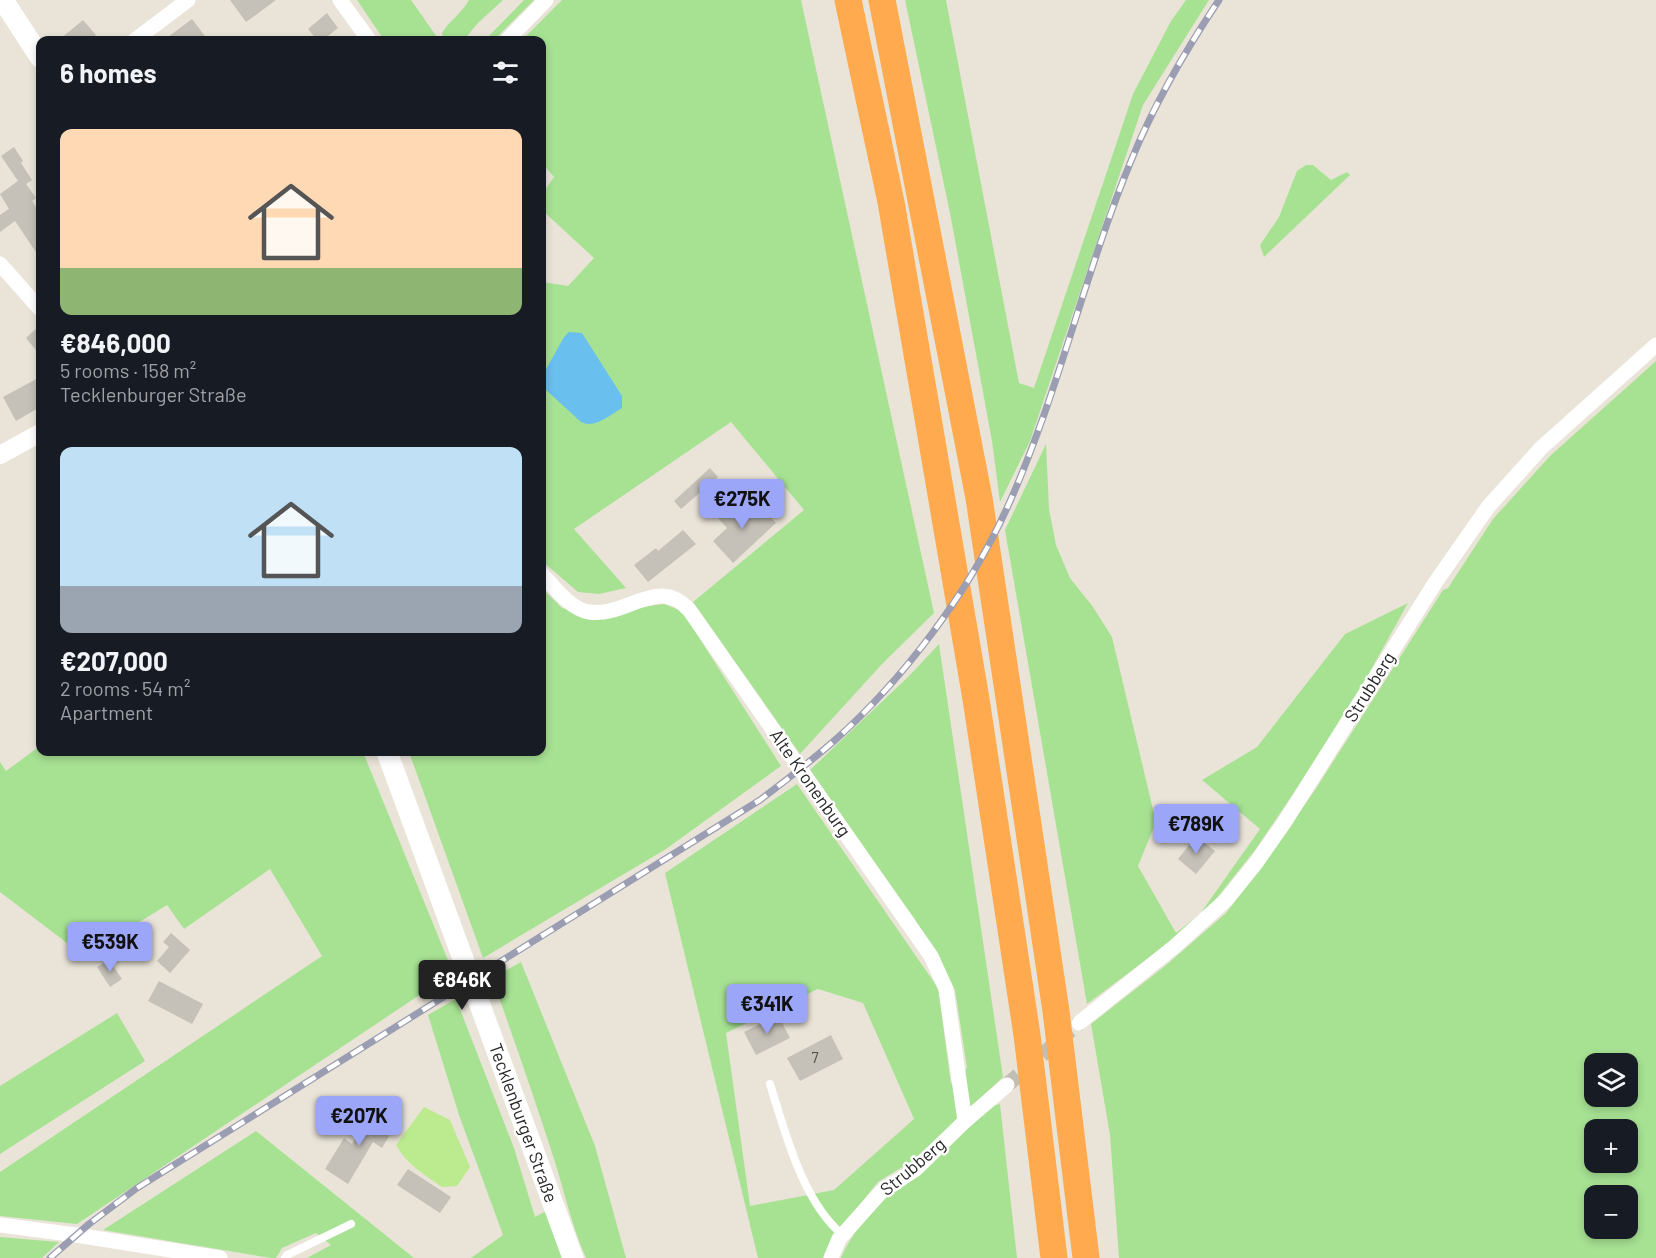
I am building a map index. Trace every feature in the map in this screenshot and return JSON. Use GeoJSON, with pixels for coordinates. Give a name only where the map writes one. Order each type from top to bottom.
{"type":"FeatureCollection","features":[{"type":"Feature","properties":{"kind":"highway"},"geometry":{"type":"LineString","coordinates":[[848,0],[891,201],[961,607],[1027,1035],[1054,1258]]}},
{"type":"Feature","properties":{"kind":"highway"},"geometry":{"type":"LineString","coordinates":[[882,0],[979,498],[1067,1017],[1064,1073],[1086,1258]]}},
{"type":"Feature","properties":{"kind":"main road"},"geometry":{"type":"LineString","coordinates":[[3,0],[36,51]]}},
{"type":"Feature","properties":{"kind":"main road","name":"Tecklenburger Straße"},"geometry":{"type":"LineString","coordinates":[[388,756],[573,1258]]}},
{"type":"Feature","properties":{"kind":"street"},"geometry":{"type":"LineString","coordinates":[[140,36],[188,0]]}},
{"type":"Feature","properties":{"kind":"street"},"geometry":{"type":"LineString","coordinates":[[340,0],[366,36]]}},
{"type":"Feature","properties":{"kind":"street"},"geometry":{"type":"LineString","coordinates":[[511,36],[546,0]]}},
{"type":"Feature","properties":{"kind":"street"},"geometry":{"type":"LineString","coordinates":[[0,264],[36,304]]}},
{"type":"Feature","properties":{"kind":"street","name":"Strubberg"},"geometry":{"type":"LineString","coordinates":[[1067,1017],[1174,947],[1226,900],[1284,823],[1435,583],[1488,507],[1541,448],[1656,345]]}},
{"type":"Feature","properties":{"kind":"street"},"geometry":{"type":"LineString","coordinates":[[0,455],[36,435]]}},
{"type":"Feature","properties":{"kind":"street","name":"Alte Kronenburg"},"geometry":{"type":"LineString","coordinates":[[546,578],[574,606],[588,612],[607,612],[659,595],[671,596],[682,601],[690,610],[931,956],[946,988],[965,1121]]}},
{"type":"Feature","properties":{"kind":"street","name":"Strubberg"},"geometry":{"type":"LineString","coordinates":[[831,1258],[843,1235],[881,1192],[916,1169],[965,1121],[1007,1085]]}},
{"type":"Feature","properties":{"kind":"street"},"geometry":{"type":"LineString","coordinates":[[0,1225],[175,1254],[220,1258]]}},
{"type":"Feature","properties":{"kind":"lane"},"geometry":{"type":"LineString","coordinates":[[770,1084],[797,1167],[819,1208],[836,1230],[843,1235]]}},
{"type":"Feature","properties":{"kind":"lane"},"geometry":{"type":"LineString","coordinates":[[285,1258],[351,1224]]}},
{"type":"Feature","properties":{"kind":"green space"},"geometry":{"type":"Polygon","coordinates":[[[357,0],[411,0],[436,36],[381,36],[357,0]]]}},
{"type":"Feature","properties":{"kind":"green space"},"geometry":{"type":"Polygon","coordinates":[[[469,0],[503,0],[467,36],[443,36],[442,33],[469,0]]]}},
{"type":"Feature","properties":{"kind":"green space"},"geometry":{"type":"Polygon","coordinates":[[[524,0],[534,0],[498,36],[489,36],[524,0]]]}},
{"type":"Feature","properties":{"kind":"green space"},"geometry":{"type":"Polygon","coordinates":[[[562,0],[801,0],[934,613],[883,663],[800,754],[693,602],[804,510],[731,422],[574,529],[626,588],[599,594],[578,592],[546,564],[546,283],[568,286],[594,258],[546,214],[546,188],[554,177],[546,168],[546,36],[526,36],[562,0]]]}},
{"type":"Feature","properties":{"kind":"green space"},"geometry":{"type":"Polygon","coordinates":[[[905,0],[946,0],[1019,383],[1034,388],[1133,94],[1171,21],[1186,0],[1209,0],[1143,105],[1030,441],[1000,502],[992,441],[950,213],[905,0]]]}},
{"type":"Feature","properties":{"kind":"green space"},"geometry":{"type":"Polygon","coordinates":[[[1306,165],[1313,165],[1331,180],[1347,172],[1350,175],[1264,257],[1260,245],[1279,217],[1297,171],[1306,165]]]}},
{"type":"Feature","properties":{"kind":"green space"},"geometry":{"type":"Polygon","coordinates":[[[1656,361],[1656,1258],[1119,1258],[1110,1135],[1091,1024],[1165,966],[1226,913],[1315,790],[1443,590],[1448,588],[1493,519],[1550,456],[1656,361]]]}},
{"type":"Feature","properties":{"kind":"green space"},"geometry":{"type":"Polygon","coordinates":[[[1046,444],[1049,509],[1056,545],[1070,578],[1093,607],[1112,637],[1156,822],[1138,866],[1176,933],[1200,914],[1260,829],[1202,780],[1257,747],[1345,634],[1408,603],[1357,695],[1295,791],[1255,850],[1213,903],[1200,917],[1087,1004],[1005,530],[1046,444]]]}},
{"type":"Feature","properties":{"kind":"green space"},"geometry":{"type":"Polygon","coordinates":[[[546,592],[562,608],[574,611],[664,604],[682,611],[781,766],[666,849],[483,958],[410,756],[546,756],[546,592]]]}},
{"type":"Feature","properties":{"kind":"green space"},"geometry":{"type":"Polygon","coordinates":[[[939,644],[1003,1077],[912,1161],[878,1182],[832,1239],[824,1258],[758,1258],[665,873],[797,784],[938,988],[951,1084],[967,1068],[955,990],[914,918],[809,771],[909,676],[939,644]],[[818,989],[726,1033],[750,1206],[834,1190],[914,1119],[863,1003],[818,989]]]}},
{"type":"Feature","properties":{"kind":"green space"},"geometry":{"type":"Polygon","coordinates":[[[36,749],[36,756],[365,756],[454,975],[418,996],[77,1224],[0,1216],[0,1172],[322,956],[270,869],[184,929],[167,905],[84,956],[0,892],[0,762],[6,771],[36,749]]]}},
{"type":"Feature","properties":{"kind":"green space"},"geometry":{"type":"Polygon","coordinates":[[[521,962],[595,1146],[626,1258],[586,1258],[577,1234],[492,978],[521,962]]]}},
{"type":"Feature","properties":{"kind":"green space"},"geometry":{"type":"Polygon","coordinates":[[[456,999],[514,1148],[535,1217],[546,1211],[562,1258],[471,1258],[503,1235],[459,1115],[428,1015],[456,999]]]}},
{"type":"Feature","properties":{"kind":"green space"},"geometry":{"type":"Polygon","coordinates":[[[117,1013],[145,1061],[0,1154],[0,1086],[117,1013]]]}},
{"type":"Feature","properties":{"kind":"green space"},"geometry":{"type":"Polygon","coordinates":[[[1000,1104],[1017,1258],[841,1258],[852,1237],[868,1216],[907,1176],[991,1106],[1000,1104]]]}},
{"type":"Feature","properties":{"kind":"green space"},"geometry":{"type":"Polygon","coordinates":[[[424,1107],[450,1120],[470,1167],[457,1186],[442,1187],[410,1163],[396,1145],[424,1107]]]}},
{"type":"Feature","properties":{"kind":"green space"},"geometry":{"type":"Polygon","coordinates":[[[256,1131],[414,1258],[307,1258],[331,1245],[316,1233],[282,1248],[276,1258],[271,1258],[103,1230],[256,1131]]]}},
{"type":"Feature","properties":{"kind":"green space"},"geometry":{"type":"Polygon","coordinates":[[[0,1237],[59,1242],[42,1258],[0,1258],[0,1237]]]}},
{"type":"Feature","properties":{"kind":"water"},"geometry":{"type":"Polygon","coordinates":[[[569,332],[582,333],[622,396],[622,408],[597,422],[586,424],[546,390],[546,369],[569,332]]]}},
{"type":"Feature","properties":{"kind":"building"},"geometry":{"type":"Polygon","coordinates":[[[230,0],[276,0],[246,22],[230,0]]]}},
{"type":"Feature","properties":{"kind":"building"},"geometry":{"type":"Polygon","coordinates":[[[327,13],[338,28],[328,36],[314,36],[308,29],[327,13]]]}},
{"type":"Feature","properties":{"kind":"building"},"geometry":{"type":"Polygon","coordinates":[[[192,19],[205,36],[169,36],[192,19]]]}},
{"type":"Feature","properties":{"kind":"building"},"geometry":{"type":"Polygon","coordinates":[[[83,20],[96,35],[95,36],[64,36],[83,20]]]}},
{"type":"Feature","properties":{"kind":"building"},"geometry":{"type":"Polygon","coordinates":[[[14,147],[32,180],[26,184],[36,198],[32,201],[36,207],[36,252],[15,221],[0,232],[0,215],[9,209],[0,194],[18,181],[1,156],[14,147]]]}},
{"type":"Feature","properties":{"kind":"building"},"geometry":{"type":"Polygon","coordinates":[[[36,329],[36,350],[26,338],[36,329]]]}},
{"type":"Feature","properties":{"kind":"building"},"geometry":{"type":"Polygon","coordinates":[[[36,379],[36,409],[16,421],[3,397],[36,379]]]}},
{"type":"Feature","properties":{"kind":"building"},"geometry":{"type":"Polygon","coordinates":[[[710,468],[718,477],[681,509],[674,501],[710,468]]]}},
{"type":"Feature","properties":{"kind":"building"},"geometry":{"type":"Polygon","coordinates":[[[756,502],[776,523],[733,563],[713,541],[727,528],[714,514],[725,504],[738,518],[756,502]]]}},
{"type":"Feature","properties":{"kind":"building"},"geometry":{"type":"Polygon","coordinates":[[[683,530],[696,544],[648,582],[634,565],[656,548],[658,551],[683,530]]]}},
{"type":"Feature","properties":{"kind":"building"},"geometry":{"type":"Polygon","coordinates":[[[1196,836],[1215,851],[1196,874],[1178,859],[1196,836]]]}},
{"type":"Feature","properties":{"kind":"building"},"geometry":{"type":"Polygon","coordinates":[[[171,933],[190,950],[170,973],[157,961],[169,947],[163,942],[171,933]]]}},
{"type":"Feature","properties":{"kind":"building"},"geometry":{"type":"Polygon","coordinates":[[[109,960],[122,979],[110,987],[97,967],[109,960]]]}},
{"type":"Feature","properties":{"kind":"building"},"geometry":{"type":"Polygon","coordinates":[[[159,981],[203,1004],[192,1024],[148,1001],[159,981]]]}},
{"type":"Feature","properties":{"kind":"building"},"geometry":{"type":"Polygon","coordinates":[[[778,1015],[790,1038],[756,1055],[744,1032],[778,1015]]]}},
{"type":"Feature","properties":{"kind":"building"},"geometry":{"type":"Polygon","coordinates":[[[831,1035],[843,1059],[800,1081],[787,1058],[831,1035]]]}},
{"type":"Feature","properties":{"kind":"building"},"geometry":{"type":"Polygon","coordinates":[[[373,1110],[392,1121],[385,1133],[389,1136],[382,1148],[373,1142],[348,1184],[325,1169],[344,1138],[352,1144],[373,1110]]]}},
{"type":"Feature","properties":{"kind":"building"},"geometry":{"type":"Polygon","coordinates":[[[408,1169],[451,1197],[440,1213],[397,1185],[408,1169]]]}},
{"type":"Feature","properties":{"kind":"tunnel"},"geometry":{"type":"LineString","coordinates":[[1007,1085],[1079,1023]]}},
{"type":"Feature","properties":{"kind":"railway"},"geometry":{"type":"LineString","coordinates":[[50,1258],[89,1224],[137,1188],[760,800],[807,764],[860,717],[932,633],[992,540],[1025,466],[1099,247],[1131,161],[1171,78],[1219,0]]}}]}
